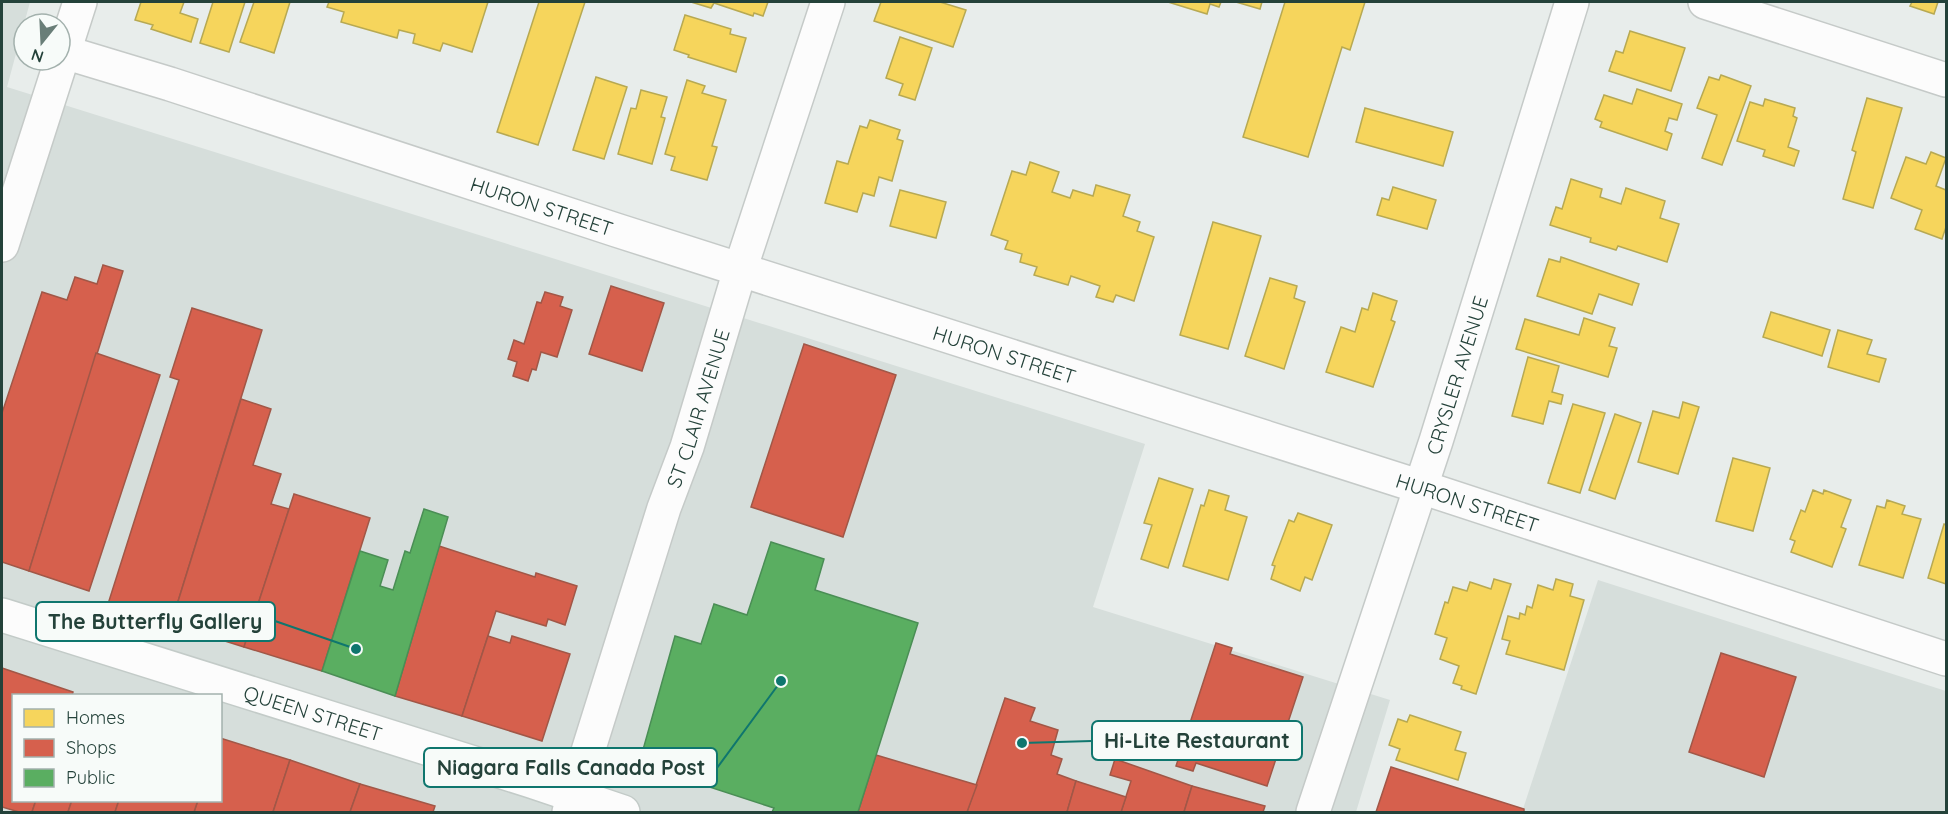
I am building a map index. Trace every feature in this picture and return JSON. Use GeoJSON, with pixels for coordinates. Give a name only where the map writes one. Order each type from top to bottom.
{"type":"FeatureCollection","features":[{"type":"Feature","properties":{"kind":"street"},"geometry":{"type":"LineString","coordinates":[[72,27],[80,2]]}},
{"type":"Feature","properties":{"kind":"street","name":"ST CLAIR AVENUE"},"geometry":{"type":"LineString","coordinates":[[571,804],[639,594],[664,508],[687,447],[740,270],[828,2]]}},
{"type":"Feature","properties":{"kind":"street","name":"CRYSLER AVENUE"},"geometry":{"type":"LineString","coordinates":[[1313,813],[1421,487],[1572,2]]}},
{"type":"Feature","properties":{"kind":"street"},"geometry":{"type":"LineString","coordinates":[[1705,2],[1947,80]]}},
{"type":"Feature","properties":{"kind":"street","name":"HURON STREET"},"geometry":{"type":"LineString","coordinates":[[72,54],[1421,487],[1947,659]]}},
{"type":"Feature","properties":{"kind":"street"},"geometry":{"type":"LineString","coordinates":[[2,245],[58,72]]}},
{"type":"Feature","properties":{"kind":"street","name":"QUEEN STREET"},"geometry":{"type":"LineString","coordinates":[[2,615],[571,804],[623,813]]}},
{"type":"Feature","properties":{"kind":"shaded area"},"geometry":{"type":"Polygon","coordinates":[[[2,2],[30,2],[27,12],[12,12],[12,69],[7,87],[1145,444],[1093,607],[1390,700],[1356,812],[2,812],[2,2]]]}},
{"type":"Feature","properties":{"kind":"shaded area"},"geometry":{"type":"Polygon","coordinates":[[[1598,580],[1946,691],[1946,812],[1522,812],[1598,580]]]}},
{"type":"Feature","properties":{"kind":"building: Homes"},"geometry":{"type":"Polygon","coordinates":[[[141,2],[184,2],[180,13],[198,19],[191,42],[151,29],[153,25],[135,20],[141,2]]]}},
{"type":"Feature","properties":{"kind":"building: Homes"},"geometry":{"type":"Polygon","coordinates":[[[213,2],[245,2],[229,52],[200,43],[213,2]]]}},
{"type":"Feature","properties":{"kind":"building: Homes"},"geometry":{"type":"Polygon","coordinates":[[[254,2],[290,2],[274,53],[240,42],[254,2]]]}},
{"type":"Feature","properties":{"kind":"building: Homes"},"geometry":{"type":"Polygon","coordinates":[[[329,2],[488,2],[472,52],[443,43],[440,51],[413,43],[415,34],[399,30],[397,38],[341,22],[344,12],[327,7],[329,2]]]}},
{"type":"Feature","properties":{"kind":"building: Homes"},"geometry":{"type":"Polygon","coordinates":[[[539,2],[585,2],[538,145],[497,132],[539,2]]]}},
{"type":"Feature","properties":{"kind":"building: Homes"},"geometry":{"type":"Polygon","coordinates":[[[691,2],[768,2],[763,16],[754,13],[753,16],[714,3],[711,8],[691,2]]]}},
{"type":"Feature","properties":{"kind":"building: Homes"},"geometry":{"type":"Polygon","coordinates":[[[881,2],[940,2],[966,10],[953,47],[874,21],[881,2]]]}},
{"type":"Feature","properties":{"kind":"building: Homes"},"geometry":{"type":"Polygon","coordinates":[[[1168,2],[1221,2],[1219,7],[1210,4],[1207,14],[1168,2]]]}},
{"type":"Feature","properties":{"kind":"building: Homes"},"geometry":{"type":"Polygon","coordinates":[[[1236,2],[1262,2],[1260,9],[1236,2]]]}},
{"type":"Feature","properties":{"kind":"building: Homes"},"geometry":{"type":"Polygon","coordinates":[[[1285,2],[1365,2],[1350,50],[1342,47],[1308,157],[1243,137],[1285,2]]]}},
{"type":"Feature","properties":{"kind":"building: Homes"},"geometry":{"type":"Polygon","coordinates":[[[1912,2],[1938,2],[1934,14],[1910,6],[1912,2]]]}},
{"type":"Feature","properties":{"kind":"building: Homes"},"geometry":{"type":"Polygon","coordinates":[[[685,15],[731,29],[730,34],[746,38],[736,72],[688,57],[689,55],[674,50],[685,15]]]}},
{"type":"Feature","properties":{"kind":"building: Homes"},"geometry":{"type":"Polygon","coordinates":[[[1630,31],[1685,48],[1671,91],[1609,71],[1616,51],[1623,53],[1630,31]]]}},
{"type":"Feature","properties":{"kind":"building: Homes"},"geometry":{"type":"Polygon","coordinates":[[[900,37],[932,48],[915,100],[899,95],[903,84],[886,78],[900,37]]]}},
{"type":"Feature","properties":{"kind":"building: Homes"},"geometry":{"type":"Polygon","coordinates":[[[1721,75],[1751,86],[1722,165],[1702,158],[1717,115],[1697,108],[1709,77],[1719,80],[1721,75]]]}},
{"type":"Feature","properties":{"kind":"building: Homes"},"geometry":{"type":"Polygon","coordinates":[[[596,77],[627,87],[604,159],[573,150],[596,77]]]}},
{"type":"Feature","properties":{"kind":"building: Homes"},"geometry":{"type":"Polygon","coordinates":[[[687,80],[705,86],[702,93],[726,100],[712,146],[717,147],[707,180],[671,170],[675,157],[665,154],[687,80]]]}},
{"type":"Feature","properties":{"kind":"building: Homes"},"geometry":{"type":"Polygon","coordinates":[[[1637,89],[1682,104],[1677,120],[1669,118],[1665,131],[1672,134],[1667,150],[1600,127],[1602,122],[1595,119],[1604,95],[1632,104],[1637,89]]]}},
{"type":"Feature","properties":{"kind":"building: Homes"},"geometry":{"type":"Polygon","coordinates":[[[641,90],[667,97],[661,117],[665,118],[652,164],[618,154],[631,108],[636,109],[641,90]]]}},
{"type":"Feature","properties":{"kind":"building: Homes"},"geometry":{"type":"Polygon","coordinates":[[[1867,98],[1902,108],[1873,208],[1843,199],[1856,152],[1852,150],[1867,98]]]}},
{"type":"Feature","properties":{"kind":"building: Homes"},"geometry":{"type":"Polygon","coordinates":[[[1765,99],[1795,108],[1793,116],[1797,118],[1788,147],[1799,151],[1794,166],[1763,156],[1765,150],[1737,141],[1750,102],[1763,106],[1765,99]]]}},
{"type":"Feature","properties":{"kind":"building: Homes"},"geometry":{"type":"Polygon","coordinates":[[[1365,108],[1453,132],[1443,166],[1356,142],[1365,108]]]}},
{"type":"Feature","properties":{"kind":"building: Homes"},"geometry":{"type":"Polygon","coordinates":[[[870,120],[900,130],[897,139],[903,141],[892,181],[879,177],[874,196],[863,193],[857,212],[825,203],[837,161],[848,164],[860,126],[867,128],[870,120]]]}},
{"type":"Feature","properties":{"kind":"building: Homes"},"geometry":{"type":"Polygon","coordinates":[[[1931,152],[1946,158],[1936,186],[1946,190],[1946,227],[1942,239],[1915,229],[1922,210],[1891,198],[1906,157],[1926,164],[1931,152]]]}},
{"type":"Feature","properties":{"kind":"building: Homes"},"geometry":{"type":"Polygon","coordinates":[[[1030,162],[1059,172],[1052,192],[1070,198],[1073,190],[1093,196],[1096,185],[1130,195],[1123,216],[1140,222],[1137,231],[1154,237],[1134,301],[1116,295],[1113,302],[1096,297],[1100,286],[1071,276],[1068,285],[1034,275],[1037,267],[1020,262],[1022,254],[1005,249],[1008,241],[991,235],[1012,171],[1026,175],[1030,162]]]}},
{"type":"Feature","properties":{"kind":"building: Homes"},"geometry":{"type":"Polygon","coordinates":[[[1571,179],[1602,189],[1600,197],[1621,204],[1626,188],[1665,201],[1660,218],[1679,224],[1667,262],[1618,246],[1616,250],[1590,242],[1591,238],[1550,225],[1556,207],[1562,209],[1571,179]]]}},
{"type":"Feature","properties":{"kind":"building: Homes"},"geometry":{"type":"Polygon","coordinates":[[[1393,187],[1436,200],[1427,229],[1377,215],[1382,198],[1389,200],[1393,187]]]}},
{"type":"Feature","properties":{"kind":"building: Homes"},"geometry":{"type":"Polygon","coordinates":[[[900,190],[946,202],[936,238],[890,226],[900,190]]]}},
{"type":"Feature","properties":{"kind":"building: Homes"},"geometry":{"type":"Polygon","coordinates":[[[1213,222],[1261,236],[1228,349],[1180,335],[1213,222]]]}},
{"type":"Feature","properties":{"kind":"building: Homes"},"geometry":{"type":"Polygon","coordinates":[[[1561,257],[1639,284],[1632,305],[1599,294],[1592,314],[1537,296],[1549,259],[1560,262],[1561,257]]]}},
{"type":"Feature","properties":{"kind":"building: Homes"},"geometry":{"type":"Polygon","coordinates":[[[1270,278],[1297,286],[1294,298],[1305,302],[1284,369],[1245,356],[1270,278]]]}},
{"type":"Feature","properties":{"kind":"building: Homes"},"geometry":{"type":"Polygon","coordinates":[[[1373,293],[1397,301],[1391,320],[1395,322],[1373,387],[1326,372],[1341,327],[1355,332],[1362,308],[1368,310],[1373,293]]]}},
{"type":"Feature","properties":{"kind":"building: Homes"},"geometry":{"type":"Polygon","coordinates":[[[1771,312],[1830,330],[1822,356],[1763,337],[1771,312]]]}},
{"type":"Feature","properties":{"kind":"building: Homes"},"geometry":{"type":"Polygon","coordinates":[[[1584,318],[1615,328],[1609,346],[1617,348],[1608,377],[1516,349],[1525,319],[1579,335],[1584,318]]]}},
{"type":"Feature","properties":{"kind":"building: Homes"},"geometry":{"type":"Polygon","coordinates":[[[1838,330],[1872,340],[1867,354],[1886,359],[1879,382],[1828,367],[1838,330]]]}},
{"type":"Feature","properties":{"kind":"building: Homes"},"geometry":{"type":"Polygon","coordinates":[[[1528,357],[1559,366],[1552,392],[1563,395],[1561,404],[1549,401],[1543,424],[1512,416],[1528,357]]]}},
{"type":"Feature","properties":{"kind":"building: Homes"},"geometry":{"type":"Polygon","coordinates":[[[1683,402],[1699,407],[1678,474],[1638,462],[1653,411],[1679,418],[1683,402]]]}},
{"type":"Feature","properties":{"kind":"building: Homes"},"geometry":{"type":"Polygon","coordinates":[[[1573,404],[1605,413],[1580,493],[1548,483],[1573,404]]]}},
{"type":"Feature","properties":{"kind":"building: Homes"},"geometry":{"type":"Polygon","coordinates":[[[1615,414],[1641,423],[1615,499],[1589,490],[1615,414]]]}},
{"type":"Feature","properties":{"kind":"building: Homes"},"geometry":{"type":"Polygon","coordinates":[[[1733,458],[1770,468],[1753,531],[1716,521],[1733,458]]]}},
{"type":"Feature","properties":{"kind":"building: Homes"},"geometry":{"type":"Polygon","coordinates":[[[1159,478],[1193,489],[1168,568],[1141,559],[1152,525],[1144,523],[1159,478]]]}},
{"type":"Feature","properties":{"kind":"building: Homes"},"geometry":{"type":"Polygon","coordinates":[[[1209,490],[1229,496],[1225,510],[1247,517],[1228,580],[1183,566],[1201,505],[1204,506],[1209,490]]]}},
{"type":"Feature","properties":{"kind":"building: Homes"},"geometry":{"type":"Polygon","coordinates":[[[1813,490],[1823,494],[1824,490],[1851,500],[1841,527],[1846,529],[1832,567],[1791,552],[1795,541],[1790,539],[1801,510],[1805,512],[1813,490]]]}},
{"type":"Feature","properties":{"kind":"building: Homes"},"geometry":{"type":"Polygon","coordinates":[[[1887,500],[1905,506],[1902,514],[1921,519],[1903,578],[1859,565],[1877,506],[1885,508],[1887,500]]]}},
{"type":"Feature","properties":{"kind":"building: Homes"},"geometry":{"type":"Polygon","coordinates":[[[1298,513],[1332,525],[1312,580],[1305,577],[1300,591],[1271,579],[1275,566],[1272,565],[1289,520],[1294,522],[1298,513]]]}},
{"type":"Feature","properties":{"kind":"building: Homes"},"geometry":{"type":"Polygon","coordinates":[[[1944,524],[1946,525],[1946,584],[1928,578],[1944,524]]]}},
{"type":"Feature","properties":{"kind":"building: Homes"},"geometry":{"type":"Polygon","coordinates":[[[1494,579],[1511,584],[1476,694],[1461,689],[1462,686],[1453,683],[1459,666],[1440,659],[1447,638],[1435,634],[1445,602],[1448,603],[1453,587],[1467,591],[1470,582],[1491,589],[1494,579]]]}},
{"type":"Feature","properties":{"kind":"building: Homes"},"geometry":{"type":"Polygon","coordinates":[[[1556,579],[1573,584],[1570,596],[1584,600],[1564,670],[1506,654],[1510,641],[1502,639],[1508,616],[1519,619],[1520,613],[1525,615],[1527,606],[1532,608],[1538,585],[1553,590],[1556,579]]]}},
{"type":"Feature","properties":{"kind":"building: Homes"},"geometry":{"type":"Polygon","coordinates":[[[1410,715],[1461,732],[1455,750],[1466,753],[1458,780],[1396,760],[1400,749],[1389,745],[1398,719],[1407,722],[1410,715]]]}},
{"type":"Feature","properties":{"kind":"building: Shops"},"geometry":{"type":"Polygon","coordinates":[[[103,265],[123,271],[29,571],[2,562],[2,413],[42,292],[67,300],[75,277],[97,284],[103,265]]]}},
{"type":"Feature","properties":{"kind":"building: Shops"},"geometry":{"type":"Polygon","coordinates":[[[611,286],[664,303],[642,371],[589,354],[611,286]]]}},
{"type":"Feature","properties":{"kind":"building: Shops"},"geometry":{"type":"Polygon","coordinates":[[[545,292],[563,297],[560,306],[572,310],[557,357],[541,352],[536,370],[532,369],[528,381],[513,376],[517,362],[508,359],[514,340],[524,344],[537,302],[541,303],[545,292]]]}},
{"type":"Feature","properties":{"kind":"building: Shops"},"geometry":{"type":"Polygon","coordinates":[[[192,308],[262,330],[171,624],[108,604],[179,380],[170,377],[192,308]]]}},
{"type":"Feature","properties":{"kind":"building: Shops"},"geometry":{"type":"Polygon","coordinates":[[[804,344],[896,375],[843,537],[751,507],[804,344]]]}},
{"type":"Feature","properties":{"kind":"building: Shops"},"geometry":{"type":"Polygon","coordinates":[[[96,353],[160,375],[89,591],[29,571],[96,353]]]}},
{"type":"Feature","properties":{"kind":"building: Shops"},"geometry":{"type":"Polygon","coordinates":[[[241,399],[271,409],[253,465],[281,474],[271,504],[289,509],[244,647],[171,624],[241,399]]]}},
{"type":"Feature","properties":{"kind":"building: Shops"},"geometry":{"type":"Polygon","coordinates":[[[294,494],[370,518],[322,671],[244,647],[294,494]]]}},
{"type":"Feature","properties":{"kind":"building: Shops"},"geometry":{"type":"Polygon","coordinates":[[[439,546],[535,577],[536,573],[577,586],[565,625],[548,619],[546,626],[496,611],[462,716],[395,696],[439,546]]]}},
{"type":"Feature","properties":{"kind":"building: Shops"},"geometry":{"type":"Polygon","coordinates":[[[488,636],[510,643],[512,636],[570,654],[542,741],[462,716],[488,636]]]}},
{"type":"Feature","properties":{"kind":"building: Shops"},"geometry":{"type":"Polygon","coordinates":[[[1216,643],[1232,648],[1230,654],[1303,677],[1267,786],[1196,763],[1193,771],[1176,766],[1216,643]]]}},
{"type":"Feature","properties":{"kind":"building: Shops"},"geometry":{"type":"Polygon","coordinates":[[[1721,653],[1796,677],[1764,777],[1689,752],[1721,653]]]}},
{"type":"Feature","properties":{"kind":"building: Shops"},"geometry":{"type":"Polygon","coordinates":[[[2,668],[73,692],[72,694],[12,694],[12,802],[35,802],[32,812],[19,812],[2,807],[2,668]]]}},
{"type":"Feature","properties":{"kind":"building: Shops"},"geometry":{"type":"Polygon","coordinates":[[[1005,698],[1035,708],[1030,721],[1058,730],[1051,755],[1062,759],[1057,774],[1076,781],[1067,812],[967,812],[1005,698]]]}},
{"type":"Feature","properties":{"kind":"building: Shops"},"geometry":{"type":"Polygon","coordinates":[[[222,739],[290,760],[273,812],[194,812],[197,802],[222,802],[222,739]]]}},
{"type":"Feature","properties":{"kind":"building: Shops"},"geometry":{"type":"Polygon","coordinates":[[[876,755],[977,785],[967,812],[858,812],[876,755]]]}},
{"type":"Feature","properties":{"kind":"building: Shops"},"geometry":{"type":"Polygon","coordinates":[[[1115,759],[1192,786],[1184,812],[1121,812],[1131,781],[1110,775],[1115,759]]]}},
{"type":"Feature","properties":{"kind":"building: Shops"},"geometry":{"type":"Polygon","coordinates":[[[290,760],[360,784],[350,812],[273,812],[290,760]]]}},
{"type":"Feature","properties":{"kind":"building: Shops"},"geometry":{"type":"Polygon","coordinates":[[[1391,767],[1524,809],[1524,812],[1376,812],[1391,767]]]}},
{"type":"Feature","properties":{"kind":"building: Shops"},"geometry":{"type":"Polygon","coordinates":[[[1076,781],[1126,797],[1121,812],[1067,812],[1076,781]]]}},
{"type":"Feature","properties":{"kind":"building: Shops"},"geometry":{"type":"Polygon","coordinates":[[[360,784],[435,806],[433,812],[350,812],[360,784]]]}},
{"type":"Feature","properties":{"kind":"building: Shops"},"geometry":{"type":"Polygon","coordinates":[[[1192,786],[1265,806],[1263,812],[1184,812],[1192,786]]]}},
{"type":"Feature","properties":{"kind":"building: Shops"},"geometry":{"type":"Polygon","coordinates":[[[35,802],[71,802],[68,812],[32,812],[35,802]]]}},
{"type":"Feature","properties":{"kind":"building: Shops"},"geometry":{"type":"Polygon","coordinates":[[[71,802],[118,802],[115,812],[68,812],[71,802]]]}},
{"type":"Feature","properties":{"kind":"building: Shops"},"geometry":{"type":"Polygon","coordinates":[[[118,802],[197,802],[194,812],[115,812],[118,802]]]}},
{"type":"Feature","properties":{"kind":"building: Public"},"geometry":{"type":"Polygon","coordinates":[[[424,509],[448,517],[395,696],[322,671],[360,551],[388,560],[380,586],[393,590],[405,551],[410,553],[424,509]]]}},
{"type":"Feature","properties":{"kind":"building: Public"},"geometry":{"type":"Polygon","coordinates":[[[771,542],[824,559],[815,590],[918,623],[858,812],[772,812],[774,808],[639,764],[675,636],[701,644],[714,604],[747,615],[771,542]]]}},
{"type":"Feature","properties":{"kind":"place","name":"The Butterfly Gallery"},"geometry":{"type":"Point","coordinates":[356,649]}},
{"type":"Feature","properties":{"kind":"place","name":"Niagara Falls Canada Post"},"geometry":{"type":"Point","coordinates":[781,681]}},
{"type":"Feature","properties":{"kind":"place","name":"Hi-Lite Restaurant"},"geometry":{"type":"Point","coordinates":[1022,743]}}]}
